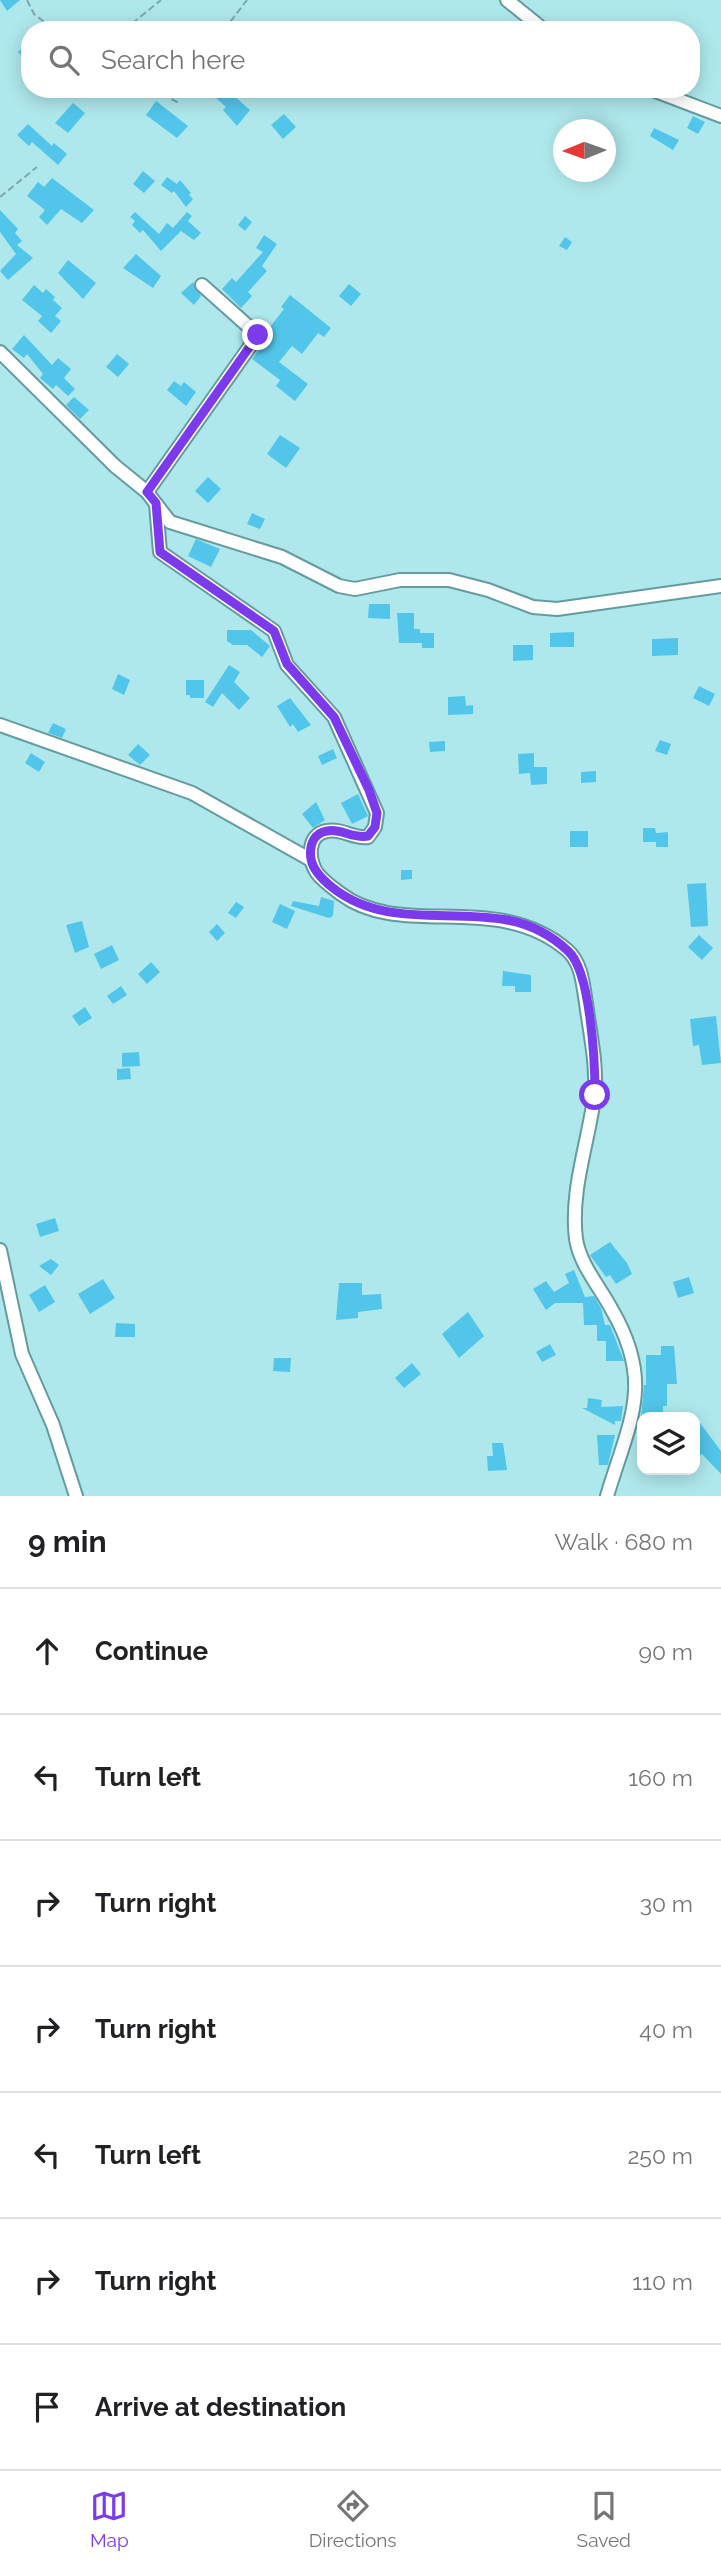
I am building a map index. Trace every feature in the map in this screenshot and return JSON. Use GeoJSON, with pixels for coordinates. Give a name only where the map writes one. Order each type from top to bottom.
{"type":"FeatureCollection","features":[{"type":"Feature","properties":{"kind":"street"},"geometry":{"type":"LineString","coordinates":[[507,0],[533,21]]}},
{"type":"Feature","properties":{"kind":"street"},"geometry":{"type":"LineString","coordinates":[[674,98],[721,116]]}},
{"type":"Feature","properties":{"kind":"street"},"geometry":{"type":"LineString","coordinates":[[147,492],[258,335],[202,285]]}},
{"type":"Feature","properties":{"kind":"street"},"geometry":{"type":"LineString","coordinates":[[0,352],[115,466],[147,492],[170,522],[282,557],[319,578],[355,589],[400,580],[449,580],[488,590],[533,607],[557,608],[721,586]]}},
{"type":"Feature","properties":{"kind":"street"},"geometry":{"type":"LineString","coordinates":[[156,503],[160,552],[274,631],[287,664],[334,717],[369,790],[377,813],[375,827],[368,836],[356,838],[330,830],[317,834],[311,843],[311,860]]}},
{"type":"Feature","properties":{"kind":"street"},"geometry":{"type":"LineString","coordinates":[[0,724],[192,793],[311,860],[324,880],[361,907],[520,923],[551,938],[575,958],[585,999],[595,1073],[593,1107],[578,1187],[576,1238],[583,1261],[632,1352],[635,1384],[635,1405],[627,1441],[607,1496]]}},
{"type":"Feature","properties":{"kind":"street"},"geometry":{"type":"LineString","coordinates":[[0,1250],[22,1354],[53,1425],[76,1496]]}},
{"type":"Feature","properties":{"kind":"path"},"geometry":{"type":"LineString","coordinates":[[27,0],[34,14],[43,21]]}},
{"type":"Feature","properties":{"kind":"path"},"geometry":{"type":"LineString","coordinates":[[135,21],[161,0]]}},
{"type":"Feature","properties":{"kind":"path"},"geometry":{"type":"LineString","coordinates":[[231,21],[247,0]]}},
{"type":"Feature","properties":{"kind":"path"},"geometry":{"type":"LineString","coordinates":[[0,197],[37,167]]}},
{"type":"Feature","properties":{"kind":"building"},"geometry":{"type":"Polygon","coordinates":[[[0,0],[20,0],[7,11],[0,0]]]}},
{"type":"Feature","properties":{"kind":"building"},"geometry":{"type":"Polygon","coordinates":[[[216,98],[236,98],[250,110],[237,126],[223,110],[226,107],[216,98]]]}},
{"type":"Feature","properties":{"kind":"building"},"geometry":{"type":"Polygon","coordinates":[[[156,101],[188,126],[177,138],[146,115],[156,101]]]}},
{"type":"Feature","properties":{"kind":"building"},"geometry":{"type":"Polygon","coordinates":[[[73,103],[85,113],[68,133],[55,123],[73,103]]]}},
{"type":"Feature","properties":{"kind":"building"},"geometry":{"type":"Polygon","coordinates":[[[284,114],[296,127],[283,139],[271,125],[284,114]]]}},
{"type":"Feature","properties":{"kind":"building"},"geometry":{"type":"Polygon","coordinates":[[[693,116],[705,122],[698,134],[687,128],[693,116]]]}},
{"type":"Feature","properties":{"kind":"building"},"geometry":{"type":"Polygon","coordinates":[[[28,124],[52,146],[54,143],[67,154],[58,165],[32,142],[29,146],[17,135],[28,124]]]}},
{"type":"Feature","properties":{"kind":"building"},"geometry":{"type":"Polygon","coordinates":[[[654,128],[679,140],[673,150],[650,136],[654,128]]]}},
{"type":"Feature","properties":{"kind":"building"},"geometry":{"type":"Polygon","coordinates":[[[143,171],[155,181],[144,193],[133,184],[143,171]]]}},
{"type":"Feature","properties":{"kind":"building"},"geometry":{"type":"Polygon","coordinates":[[[167,177],[177,184],[180,180],[191,193],[189,195],[193,199],[186,207],[174,191],[172,193],[161,185],[167,177]]]}},
{"type":"Feature","properties":{"kind":"building"},"geometry":{"type":"Polygon","coordinates":[[[52,178],[94,210],[82,223],[61,209],[47,225],[39,217],[45,210],[27,196],[38,182],[44,187],[52,178]]]}},
{"type":"Feature","properties":{"kind":"building"},"geometry":{"type":"Polygon","coordinates":[[[0,210],[18,229],[15,233],[22,241],[17,245],[33,258],[8,280],[0,271],[16,254],[0,232],[0,210]]]}},
{"type":"Feature","properties":{"kind":"building"},"geometry":{"type":"Polygon","coordinates":[[[135,212],[159,234],[167,223],[173,228],[187,212],[192,216],[188,221],[201,233],[194,240],[181,231],[161,251],[143,230],[140,233],[132,225],[135,221],[130,217],[135,212]]]}},
{"type":"Feature","properties":{"kind":"building"},"geometry":{"type":"Polygon","coordinates":[[[245,216],[252,222],[245,231],[238,225],[245,216]]]}},
{"type":"Feature","properties":{"kind":"building"},"geometry":{"type":"Polygon","coordinates":[[[264,235],[277,244],[262,266],[267,271],[248,292],[252,296],[241,308],[222,289],[232,278],[236,282],[263,252],[256,248],[264,235]]]}},
{"type":"Feature","properties":{"kind":"building"},"geometry":{"type":"Polygon","coordinates":[[[565,237],[572,242],[567,250],[559,246],[565,237]]]}},
{"type":"Feature","properties":{"kind":"building"},"geometry":{"type":"Polygon","coordinates":[[[136,254],[161,276],[153,288],[123,268],[136,254]]]}},
{"type":"Feature","properties":{"kind":"building"},"geometry":{"type":"Polygon","coordinates":[[[68,260],[96,283],[83,299],[58,273],[68,260]]]}},
{"type":"Feature","properties":{"kind":"building"},"geometry":{"type":"Polygon","coordinates":[[[193,282],[201,296],[194,305],[181,293],[193,282]]]}},
{"type":"Feature","properties":{"kind":"building"},"geometry":{"type":"Polygon","coordinates":[[[349,284],[361,294],[351,306],[339,296],[349,284]]]}},
{"type":"Feature","properties":{"kind":"building"},"geometry":{"type":"Polygon","coordinates":[[[34,285],[43,293],[46,289],[62,308],[55,316],[61,321],[51,333],[38,321],[42,316],[22,300],[34,285]]]}},
{"type":"Feature","properties":{"kind":"building"},"geometry":{"type":"Polygon","coordinates":[[[290,295],[331,328],[324,337],[318,333],[302,354],[292,346],[279,362],[308,384],[295,401],[276,386],[280,380],[252,359],[267,339],[266,332],[284,309],[281,307],[290,295]]]}},
{"type":"Feature","properties":{"kind":"building"},"geometry":{"type":"Polygon","coordinates":[[[24,335],[52,365],[58,358],[71,369],[64,378],[75,389],[68,396],[56,385],[53,389],[40,378],[43,374],[27,354],[24,358],[12,349],[24,335]]]}},
{"type":"Feature","properties":{"kind":"building"},"geometry":{"type":"Polygon","coordinates":[[[117,354],[129,364],[118,377],[106,367],[117,354]]]}},
{"type":"Feature","properties":{"kind":"building"},"geometry":{"type":"Polygon","coordinates":[[[174,381],[181,386],[184,382],[196,392],[186,406],[167,390],[174,381]]]}},
{"type":"Feature","properties":{"kind":"building"},"geometry":{"type":"Polygon","coordinates":[[[74,397],[89,410],[80,419],[66,405],[74,397]]]}},
{"type":"Feature","properties":{"kind":"building"},"geometry":{"type":"Polygon","coordinates":[[[280,435],[300,448],[286,468],[267,454],[280,435]]]}},
{"type":"Feature","properties":{"kind":"building"},"geometry":{"type":"Polygon","coordinates":[[[208,477],[221,489],[208,503],[195,491],[208,477]]]}},
{"type":"Feature","properties":{"kind":"building"},"geometry":{"type":"Polygon","coordinates":[[[252,513],[265,519],[260,529],[247,524],[252,513]]]}},
{"type":"Feature","properties":{"kind":"building"},"geometry":{"type":"Polygon","coordinates":[[[196,539],[220,549],[211,567],[188,556],[196,539]]]}},
{"type":"Feature","properties":{"kind":"building"},"geometry":{"type":"Polygon","coordinates":[[[369,604],[390,604],[390,619],[368,618],[369,604]]]}},
{"type":"Feature","properties":{"kind":"building"},"geometry":{"type":"Polygon","coordinates":[[[397,613],[414,613],[414,629],[420,629],[420,633],[434,633],[434,648],[422,648],[422,643],[399,643],[397,613]]]}},
{"type":"Feature","properties":{"kind":"building"},"geometry":{"type":"Polygon","coordinates":[[[227,630],[251,630],[270,646],[262,657],[247,645],[233,645],[227,641],[227,630]]]}},
{"type":"Feature","properties":{"kind":"building"},"geometry":{"type":"Polygon","coordinates":[[[574,632],[574,647],[550,647],[550,633],[574,632]]]}},
{"type":"Feature","properties":{"kind":"building"},"geometry":{"type":"Polygon","coordinates":[[[678,638],[678,655],[652,656],[652,639],[678,638]]]}},
{"type":"Feature","properties":{"kind":"building"},"geometry":{"type":"Polygon","coordinates":[[[513,645],[533,645],[533,660],[513,661],[513,645]]]}},
{"type":"Feature","properties":{"kind":"building"},"geometry":{"type":"Polygon","coordinates":[[[229,665],[240,672],[234,682],[250,698],[239,710],[222,693],[213,707],[205,702],[229,665]]]}},
{"type":"Feature","properties":{"kind":"building"},"geometry":{"type":"Polygon","coordinates":[[[118,674],[130,680],[124,695],[112,689],[118,674]]]}},
{"type":"Feature","properties":{"kind":"building"},"geometry":{"type":"Polygon","coordinates":[[[186,680],[204,680],[204,698],[190,698],[190,695],[186,695],[186,680]]]}},
{"type":"Feature","properties":{"kind":"building"},"geometry":{"type":"Polygon","coordinates":[[[699,686],[715,694],[709,706],[693,698],[699,686]]]}},
{"type":"Feature","properties":{"kind":"building"},"geometry":{"type":"Polygon","coordinates":[[[465,696],[466,706],[473,705],[473,714],[448,715],[448,697],[465,696]]]}},
{"type":"Feature","properties":{"kind":"building"},"geometry":{"type":"Polygon","coordinates":[[[290,698],[311,725],[298,732],[293,724],[290,727],[277,706],[290,698]]]}},
{"type":"Feature","properties":{"kind":"building"},"geometry":{"type":"Polygon","coordinates":[[[53,723],[66,729],[62,738],[48,733],[53,723]]]}},
{"type":"Feature","properties":{"kind":"building"},"geometry":{"type":"Polygon","coordinates":[[[660,740],[671,744],[667,755],[655,751],[660,740]]]}},
{"type":"Feature","properties":{"kind":"building"},"geometry":{"type":"Polygon","coordinates":[[[445,741],[445,751],[430,752],[429,742],[445,741]]]}},
{"type":"Feature","properties":{"kind":"building"},"geometry":{"type":"Polygon","coordinates":[[[138,744],[150,755],[140,765],[128,755],[138,744]]]}},
{"type":"Feature","properties":{"kind":"building"},"geometry":{"type":"Polygon","coordinates":[[[333,749],[337,758],[322,765],[318,756],[333,749]]]}},
{"type":"Feature","properties":{"kind":"building"},"geometry":{"type":"Polygon","coordinates":[[[31,753],[45,762],[39,772],[25,763],[31,753]]]}},
{"type":"Feature","properties":{"kind":"building"},"geometry":{"type":"Polygon","coordinates":[[[534,753],[534,767],[547,767],[547,784],[531,785],[530,773],[519,774],[518,754],[534,753]]]}},
{"type":"Feature","properties":{"kind":"building"},"geometry":{"type":"Polygon","coordinates":[[[596,771],[596,782],[581,783],[581,772],[596,771]]]}},
{"type":"Feature","properties":{"kind":"building"},"geometry":{"type":"Polygon","coordinates":[[[358,794],[368,816],[352,824],[341,803],[358,794]]]}},
{"type":"Feature","properties":{"kind":"building"},"geometry":{"type":"Polygon","coordinates":[[[316,802],[325,820],[313,828],[302,814],[316,802]]]}},
{"type":"Feature","properties":{"kind":"building"},"geometry":{"type":"Polygon","coordinates":[[[643,828],[655,828],[656,833],[668,832],[668,847],[656,847],[656,842],[643,842],[643,828]]]}},
{"type":"Feature","properties":{"kind":"building"},"geometry":{"type":"Polygon","coordinates":[[[570,831],[588,831],[588,847],[570,847],[570,831]]]}},
{"type":"Feature","properties":{"kind":"building"},"geometry":{"type":"Polygon","coordinates":[[[401,870],[412,870],[412,879],[401,880],[401,870]]]}},
{"type":"Feature","properties":{"kind":"building"},"geometry":{"type":"Polygon","coordinates":[[[706,883],[708,926],[691,927],[687,884],[706,883]]]}},
{"type":"Feature","properties":{"kind":"building"},"geometry":{"type":"Polygon","coordinates":[[[321,897],[334,901],[333,916],[329,918],[291,906],[293,901],[319,906],[321,897]]]}},
{"type":"Feature","properties":{"kind":"building"},"geometry":{"type":"Polygon","coordinates":[[[236,902],[244,907],[236,918],[228,913],[236,902]]]}},
{"type":"Feature","properties":{"kind":"building"},"geometry":{"type":"Polygon","coordinates":[[[280,904],[295,911],[287,929],[272,922],[280,904]]]}},
{"type":"Feature","properties":{"kind":"building"},"geometry":{"type":"Polygon","coordinates":[[[82,921],[89,947],[75,953],[66,925],[82,921]]]}},
{"type":"Feature","properties":{"kind":"building"},"geometry":{"type":"Polygon","coordinates":[[[217,924],[225,933],[217,941],[209,932],[217,924]]]}},
{"type":"Feature","properties":{"kind":"building"},"geometry":{"type":"Polygon","coordinates":[[[699,935],[713,948],[702,960],[688,947],[699,935]]]}},
{"type":"Feature","properties":{"kind":"building"},"geometry":{"type":"Polygon","coordinates":[[[112,945],[119,960],[101,969],[94,954],[112,945]]]}},
{"type":"Feature","properties":{"kind":"building"},"geometry":{"type":"Polygon","coordinates":[[[151,962],[160,972],[147,984],[138,974],[151,962]]]}},
{"type":"Feature","properties":{"kind":"building"},"geometry":{"type":"Polygon","coordinates":[[[503,971],[531,975],[531,992],[515,992],[515,986],[502,986],[503,971]]]}},
{"type":"Feature","properties":{"kind":"building"},"geometry":{"type":"Polygon","coordinates":[[[121,986],[127,995],[113,1004],[107,996],[121,986]]]}},
{"type":"Feature","properties":{"kind":"building"},"geometry":{"type":"Polygon","coordinates":[[[85,1007],[92,1018],[79,1026],[72,1016],[85,1007]]]}},
{"type":"Feature","properties":{"kind":"building"},"geometry":{"type":"Polygon","coordinates":[[[716,1016],[721,1063],[702,1065],[699,1045],[693,1046],[690,1019],[716,1016]]]}},
{"type":"Feature","properties":{"kind":"building"},"geometry":{"type":"Polygon","coordinates":[[[139,1052],[140,1066],[122,1067],[122,1053],[139,1052]]]}},
{"type":"Feature","properties":{"kind":"building"},"geometry":{"type":"Polygon","coordinates":[[[130,1068],[131,1079],[117,1080],[117,1069],[130,1068]]]}},
{"type":"Feature","properties":{"kind":"building"},"geometry":{"type":"Polygon","coordinates":[[[55,1218],[59,1231],[40,1237],[36,1224],[55,1218]]]}},
{"type":"Feature","properties":{"kind":"building"},"geometry":{"type":"Polygon","coordinates":[[[610,1242],[627,1263],[632,1274],[616,1284],[610,1275],[606,1277],[590,1255],[610,1242]]]}},
{"type":"Feature","properties":{"kind":"building"},"geometry":{"type":"Polygon","coordinates":[[[51,1259],[59,1265],[51,1275],[39,1266],[51,1259]]]}},
{"type":"Feature","properties":{"kind":"building"},"geometry":{"type":"Polygon","coordinates":[[[574,1270],[585,1297],[594,1296],[601,1308],[605,1325],[584,1325],[583,1303],[555,1303],[546,1310],[533,1289],[546,1281],[554,1292],[569,1283],[565,1274],[574,1270]]]}},
{"type":"Feature","properties":{"kind":"building"},"geometry":{"type":"Polygon","coordinates":[[[689,1277],[694,1293],[678,1298],[673,1282],[689,1277]]]}},
{"type":"Feature","properties":{"kind":"building"},"geometry":{"type":"Polygon","coordinates":[[[103,1279],[115,1298],[90,1314],[78,1294],[103,1279]]]}},
{"type":"Feature","properties":{"kind":"building"},"geometry":{"type":"Polygon","coordinates":[[[339,1283],[362,1283],[362,1295],[381,1294],[382,1309],[358,1312],[358,1318],[336,1320],[339,1283]]]}},
{"type":"Feature","properties":{"kind":"building"},"geometry":{"type":"Polygon","coordinates":[[[45,1285],[55,1302],[39,1312],[29,1295],[45,1285]]]}},
{"type":"Feature","properties":{"kind":"building"},"geometry":{"type":"Polygon","coordinates":[[[468,1312],[484,1336],[459,1358],[442,1334],[468,1312]]]}},
{"type":"Feature","properties":{"kind":"building"},"geometry":{"type":"Polygon","coordinates":[[[116,1323],[135,1324],[135,1337],[115,1337],[116,1323]]]}},
{"type":"Feature","properties":{"kind":"building"},"geometry":{"type":"Polygon","coordinates":[[[597,1325],[610,1325],[624,1361],[606,1361],[606,1341],[597,1341],[597,1325]]]}},
{"type":"Feature","properties":{"kind":"building"},"geometry":{"type":"Polygon","coordinates":[[[550,1344],[556,1355],[542,1362],[536,1352],[550,1344]]]}},
{"type":"Feature","properties":{"kind":"building"},"geometry":{"type":"Polygon","coordinates":[[[661,1346],[674,1346],[677,1384],[667,1384],[667,1406],[663,1406],[663,1412],[641,1412],[646,1385],[646,1355],[661,1355],[661,1346]]]}},
{"type":"Feature","properties":{"kind":"building"},"geometry":{"type":"Polygon","coordinates":[[[274,1358],[291,1358],[290,1372],[273,1371],[274,1358]]]}},
{"type":"Feature","properties":{"kind":"building"},"geometry":{"type":"Polygon","coordinates":[[[412,1363],[421,1374],[404,1388],[395,1378],[412,1363]]]}},
{"type":"Feature","properties":{"kind":"building"},"geometry":{"type":"Polygon","coordinates":[[[588,1398],[602,1400],[601,1407],[623,1406],[621,1421],[615,1421],[615,1425],[582,1408],[587,1408],[588,1398]]]}},
{"type":"Feature","properties":{"kind":"building"},"geometry":{"type":"Polygon","coordinates":[[[700,1423],[721,1451],[721,1474],[702,1454],[700,1456],[700,1423]]]}},
{"type":"Feature","properties":{"kind":"building"},"geometry":{"type":"Polygon","coordinates":[[[597,1435],[615,1435],[608,1465],[599,1465],[597,1435]]]}},
{"type":"Feature","properties":{"kind":"building"},"geometry":{"type":"Polygon","coordinates":[[[492,1443],[503,1443],[507,1470],[488,1471],[487,1456],[493,1456],[492,1443]]]}},
{"type":"Feature","properties":{"kind":"route"},"geometry":{"type":"LineString","coordinates":[[258,335],[240,356],[147,492],[156,503],[160,552],[274,631],[287,664],[334,717],[369,790],[377,813],[375,827],[368,836],[356,838],[330,830],[317,834],[311,843],[311,860],[318,874],[330,886],[361,907],[378,911],[520,923],[538,930],[567,950],[580,968],[594,1059],[595,1095]]}}]}
